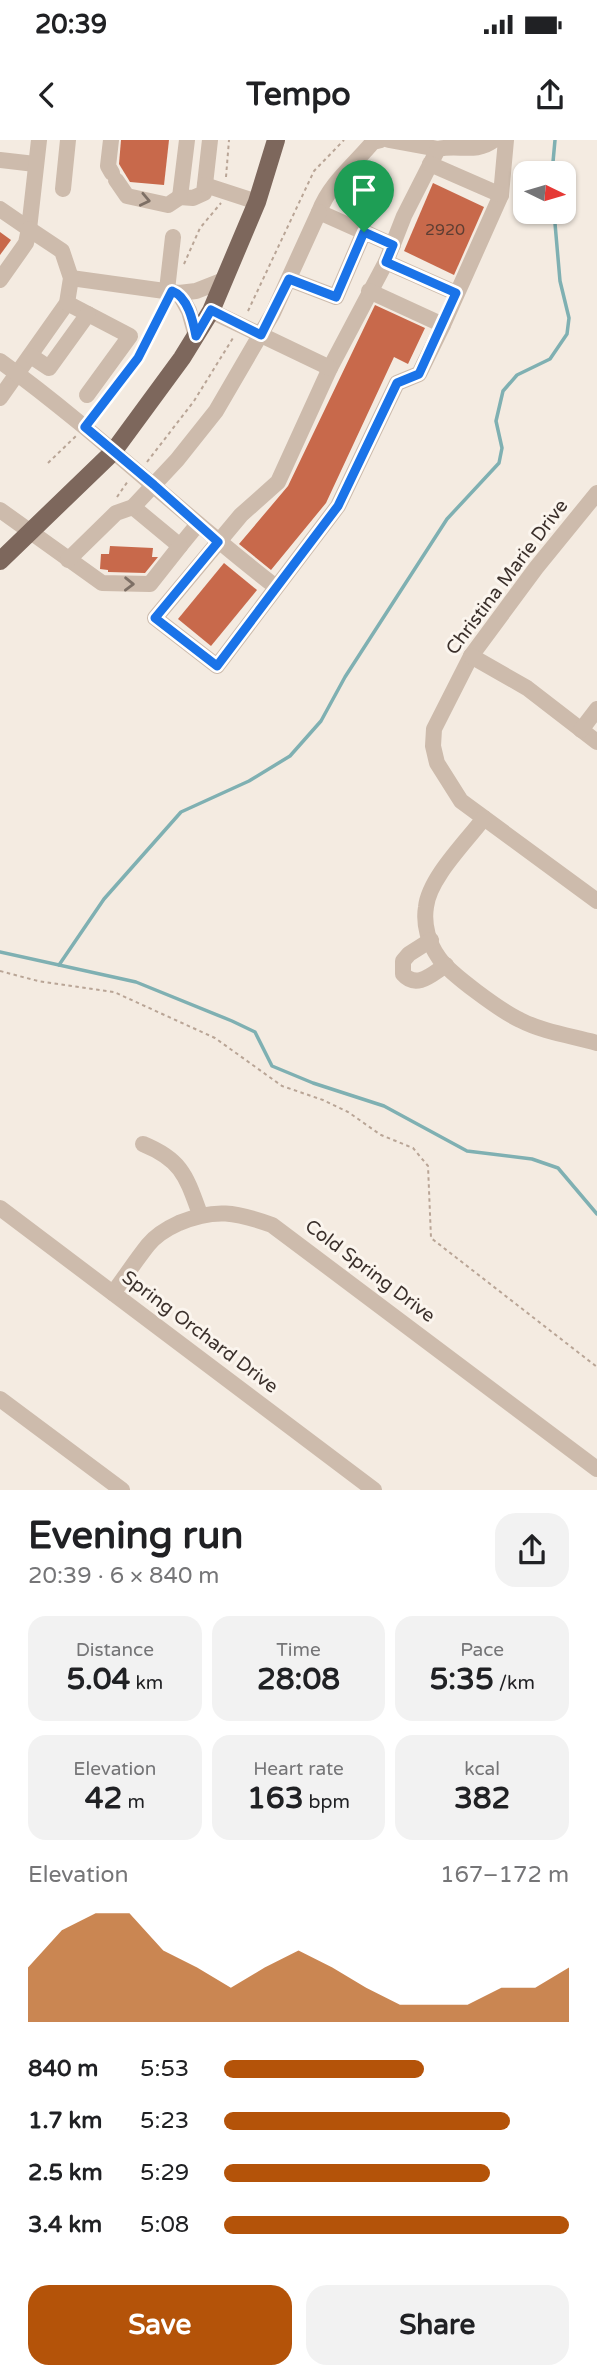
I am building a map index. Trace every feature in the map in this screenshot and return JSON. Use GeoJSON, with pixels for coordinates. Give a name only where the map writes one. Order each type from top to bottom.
{"type":"FeatureCollection","features":[{"type":"Feature","properties":{"kind":"main road"},"geometry":{"type":"LineString","coordinates":[[0,561],[113,452],[183,358],[211,310],[224,280],[257,202],[276,140]]}},
{"type":"Feature","properties":{"kind":"street"},"geometry":{"type":"LineString","coordinates":[[0,280],[26,243],[39,140]]}},
{"type":"Feature","properties":{"kind":"street"},"geometry":{"type":"LineString","coordinates":[[63,189],[68,140]]}},
{"type":"Feature","properties":{"kind":"street"},"geometry":{"type":"LineString","coordinates":[[111,140],[108,166],[127,196],[168,205],[180,197],[193,198],[204,193],[210,140]]}},
{"type":"Feature","properties":{"kind":"street"},"geometry":{"type":"LineString","coordinates":[[180,197],[187,140]]}},
{"type":"Feature","properties":{"kind":"street"},"geometry":{"type":"LineString","coordinates":[[68,560],[116,513],[133,507],[177,460],[216,411],[261,335],[325,196],[373,142],[381,140]]}},
{"type":"Feature","properties":{"kind":"street"},"geometry":{"type":"LineString","coordinates":[[389,140],[434,157],[501,195]]}},
{"type":"Feature","properties":{"kind":"street"},"geometry":{"type":"LineString","coordinates":[[494,140],[486,147],[468,150],[448,147],[434,157],[404,216],[386,262],[330,368],[278,482],[241,514],[155,618],[217,666],[338,506],[397,383],[419,374],[501,195],[506,140]]}},
{"type":"Feature","properties":{"kind":"street"},"geometry":{"type":"LineString","coordinates":[[0,160],[36,164]]}},
{"type":"Feature","properties":{"kind":"street"},"geometry":{"type":"LineString","coordinates":[[205,185],[257,202]]}},
{"type":"Feature","properties":{"kind":"street"},"geometry":{"type":"LineString","coordinates":[[0,209],[62,251],[71,278],[67,303],[0,398]]}},
{"type":"Feature","properties":{"kind":"street"},"geometry":{"type":"LineString","coordinates":[[319,212],[393,245]]}},
{"type":"Feature","properties":{"kind":"street"},"geometry":{"type":"LineString","coordinates":[[289,279],[336,297],[364,232]]}},
{"type":"Feature","properties":{"kind":"street"},"geometry":{"type":"LineString","coordinates":[[173,237],[173,291],[189,311],[196,336]]}},
{"type":"Feature","properties":{"kind":"street"},"geometry":{"type":"LineString","coordinates":[[386,262],[456,293]]}},
{"type":"Feature","properties":{"kind":"street"},"geometry":{"type":"LineString","coordinates":[[71,278],[173,291],[196,291],[224,280]]}},
{"type":"Feature","properties":{"kind":"street"},"geometry":{"type":"LineString","coordinates":[[369,291],[443,326]]}},
{"type":"Feature","properties":{"kind":"street"},"geometry":{"type":"LineString","coordinates":[[67,303],[130,336],[87,395]]}},
{"type":"Feature","properties":{"kind":"street"},"geometry":{"type":"LineString","coordinates":[[211,310],[330,368]]}},
{"type":"Feature","properties":{"kind":"street"},"geometry":{"type":"LineString","coordinates":[[31,356],[49,368],[88,314]]}},
{"type":"Feature","properties":{"kind":"street"},"geometry":{"type":"LineString","coordinates":[[0,361],[85,427],[218,542],[276,587]]}},
{"type":"Feature","properties":{"kind":"street","name":"Christina Marie Drive"},"geometry":{"type":"LineString","coordinates":[[597,492],[471,656],[434,729],[433,746],[437,763],[461,801],[597,901]]}},
{"type":"Feature","properties":{"kind":"street"},"geometry":{"type":"LineString","coordinates":[[133,507],[180,546]]}},
{"type":"Feature","properties":{"kind":"street"},"geometry":{"type":"LineString","coordinates":[[0,510],[102,583],[150,584],[198,524]]}},
{"type":"Feature","properties":{"kind":"street"},"geometry":{"type":"LineString","coordinates":[[471,656],[527,688],[597,742]]}},
{"type":"Feature","properties":{"kind":"street"},"geometry":{"type":"LineString","coordinates":[[582,730],[597,709]]}},
{"type":"Feature","properties":{"kind":"street"},"geometry":{"type":"LineString","coordinates":[[484,818],[433,884],[426,906],[426,931],[439,959],[467,983],[519,1019],[554,1032],[597,1042]]}},
{"type":"Feature","properties":{"kind":"street"},"geometry":{"type":"LineString","coordinates":[[430,940],[403,961],[403,975],[419,982],[446,965]]}},
{"type":"Feature","properties":{"kind":"street"},"geometry":{"type":"LineString","coordinates":[[143,1144],[166,1153],[187,1177],[200,1214]]}},
{"type":"Feature","properties":{"kind":"street","name":"Spring Orchard Drive"},"geometry":{"type":"LineString","coordinates":[[0,1208],[374,1490]]}},
{"type":"Feature","properties":{"kind":"street","name":"Cold Spring Drive"},"geometry":{"type":"LineString","coordinates":[[113,1293],[150,1242],[170,1227],[200,1214],[243,1214],[272,1225],[597,1469]]}},
{"type":"Feature","properties":{"kind":"street"},"geometry":{"type":"LineString","coordinates":[[0,1399],[122,1490]]}},
{"type":"Feature","properties":{"kind":"path"},"geometry":{"type":"LineString","coordinates":[[48,463],[85,427],[138,358],[173,291],[200,228],[222,201],[229,140]]}},
{"type":"Feature","properties":{"kind":"path"},"geometry":{"type":"LineString","coordinates":[[112,503],[194,401],[253,303],[313,171],[344,140]]}},
{"type":"Feature","properties":{"kind":"path"},"geometry":{"type":"LineString","coordinates":[[0,971],[38,981],[114,992],[215,1038],[282,1086],[323,1100],[348,1112],[381,1135],[413,1148],[428,1166],[431,1238],[597,1367]]}},
{"type":"Feature","properties":{"kind":"building"},"geometry":{"type":"Polygon","coordinates":[[[121,140],[169,140],[164,185],[130,182],[119,164],[121,140]]]}},
{"type":"Feature","properties":{"kind":"building"},"geometry":{"type":"Polygon","coordinates":[[[433,183],[484,207],[454,275],[404,251],[433,183]]]}},
{"type":"Feature","properties":{"kind":"building"},"geometry":{"type":"Polygon","coordinates":[[[0,232],[11,240],[0,255],[0,232]]]}},
{"type":"Feature","properties":{"kind":"building"},"geometry":{"type":"Polygon","coordinates":[[[375,305],[425,328],[408,364],[394,357],[326,503],[271,570],[239,544],[288,486],[375,305]]]}},
{"type":"Feature","properties":{"kind":"building"},"geometry":{"type":"Polygon","coordinates":[[[110,546],[153,548],[152,557],[158,557],[145,573],[108,572],[100,569],[101,554],[109,554],[110,546]]]}},
{"type":"Feature","properties":{"kind":"building"},"geometry":{"type":"Polygon","coordinates":[[[224,563],[257,590],[211,646],[178,619],[224,563]]]}},
{"type":"Feature","properties":{"kind":"waterway"},"geometry":{"type":"LineString","coordinates":[[553,161],[555,140]]}},
{"type":"Feature","properties":{"kind":"waterway"},"geometry":{"type":"LineString","coordinates":[[59,965],[104,899],[181,812],[249,781],[290,756],[321,721],[345,677],[447,519],[499,463],[502,448],[496,421],[503,391],[517,375],[550,359],[567,334],[569,318],[560,281],[555,224]]}},
{"type":"Feature","properties":{"kind":"waterway"},"geometry":{"type":"LineString","coordinates":[[0,952],[136,982],[232,1021],[255,1032],[272,1066],[313,1083],[384,1106],[467,1151],[532,1159],[558,1168],[597,1214]]}},
{"type":"Feature","properties":{"kind":"route"},"geometry":{"type":"LineString","coordinates":[[364,232],[393,245],[386,262],[456,293],[419,374],[397,383],[338,506],[217,666],[155,618],[218,542],[85,427],[138,358],[172,291],[179,293],[189,311],[196,336],[211,310],[261,335],[289,279],[336,297],[364,232]]}}]}
